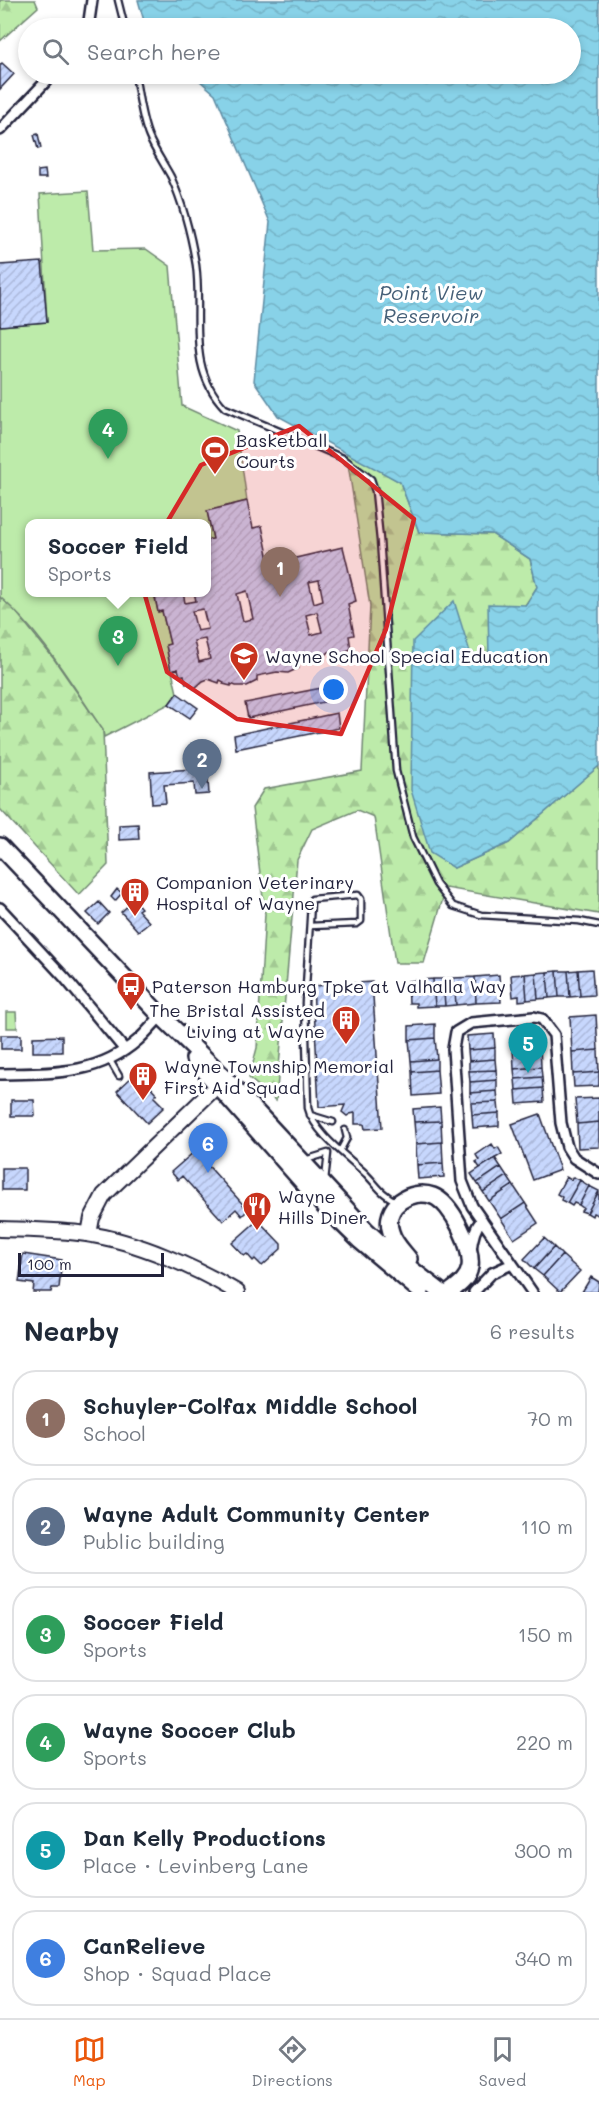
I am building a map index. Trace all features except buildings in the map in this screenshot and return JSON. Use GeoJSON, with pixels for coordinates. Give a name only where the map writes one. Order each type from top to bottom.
{"type":"FeatureCollection","features":[{"type":"Feature","properties":{"kind":"main road"},"geometry":{"type":"LineString","coordinates":[[0,846],[221,1082],[379,1242],[431,1289]]}},
{"type":"Feature","properties":{"kind":"main road"},"geometry":{"type":"LineString","coordinates":[[221,1082],[321,1203],[367,1247],[431,1289]]}},
{"type":"Feature","properties":{"kind":"main road"},"geometry":{"type":"LineString","coordinates":[[431,1289],[395,1242],[391,1232],[391,1215],[399,1202],[407,1197],[423,1194],[438,1199],[447,1208],[466,1240],[470,1268],[465,1280],[450,1292]]}},
{"type":"Feature","properties":{"kind":"street"},"geometry":{"type":"LineString","coordinates":[[90,18],[92,0]]}},
{"type":"Feature","properties":{"kind":"street"},"geometry":{"type":"LineString","coordinates":[[0,130],[44,84]]}},
{"type":"Feature","properties":{"kind":"street"},"geometry":{"type":"LineString","coordinates":[[0,908],[65,978],[125,1050]]}},
{"type":"Feature","properties":{"kind":"street"},"geometry":{"type":"LineString","coordinates":[[0,1074],[68,1072],[93,1066],[125,1050],[138,1040],[160,1016]]}},
{"type":"Feature","properties":{"kind":"street"},"geometry":{"type":"LineString","coordinates":[[532,1292],[466,1193],[460,1170],[453,1049],[456,1032],[471,1023],[534,1017],[542,1019],[554,1035],[563,1136],[567,1147],[574,1158],[599,1174]]}},
{"type":"Feature","properties":{"kind":"street"},"geometry":{"type":"LineString","coordinates":[[89,1234],[92,1218],[104,1195],[221,1082]]}},
{"type":"Feature","properties":{"kind":"street"},"geometry":{"type":"LineString","coordinates":[[470,1256],[477,1225],[482,1220]]}},
{"type":"Feature","properties":{"kind":"street"},"geometry":{"type":"LineString","coordinates":[[0,1229],[89,1234],[150,1251],[178,1262],[237,1292]]}},
{"type":"Feature","properties":{"kind":"street"},"geometry":{"type":"LineString","coordinates":[[474,1292],[492,1273],[512,1264]]}},
{"type":"Feature","properties":{"kind":"lane"},"geometry":{"type":"LineString","coordinates":[[118,0],[122,18]]}},
{"type":"Feature","properties":{"kind":"lane"},"geometry":{"type":"LineString","coordinates":[[136,84],[149,136],[178,195],[189,232],[196,267],[197,338],[206,382],[215,398],[225,408],[343,458],[371,479],[375,491],[380,540],[396,771],[414,837],[432,876],[447,900],[453,906],[466,912],[579,921],[599,925]]}},
{"type":"Feature","properties":{"kind":"lane"},"geometry":{"type":"LineString","coordinates":[[309,926],[357,924],[361,921],[361,899],[358,895],[312,899],[309,926],[305,1015],[310,1115],[334,1146],[383,1194],[399,1202]]}},
{"type":"Feature","properties":{"kind":"lane"},"geometry":{"type":"LineString","coordinates":[[109,1059],[119,1076]]}},
{"type":"Feature","properties":{"kind":"lane"},"geometry":{"type":"LineString","coordinates":[[310,1115],[333,1122]]}},
{"type":"Feature","properties":{"kind":"lane"},"geometry":{"type":"LineString","coordinates":[[340,1151],[347,1138],[345,1131]]}},
{"type":"Feature","properties":{"kind":"lane"},"geometry":{"type":"LineString","coordinates":[[300,1160],[308,1160],[328,1153],[334,1146]]}},
{"type":"Feature","properties":{"kind":"lane"},"geometry":{"type":"LineString","coordinates":[[325,1186],[328,1153]]}},
{"type":"Feature","properties":{"kind":"highlighted area"},"geometry":{"type":"Polygon","coordinates":[[[299,426],[414,519],[386,629],[341,734],[237,719],[167,672],[138,571],[201,465],[299,426]]]}},
{"type":"Feature","properties":{"kind":"green space"},"geometry":{"type":"Polygon","coordinates":[[[0,0],[35,0],[38,7],[26,18],[18,18],[18,25],[0,41],[0,0]]]}},
{"type":"Feature","properties":{"kind":"green space"},"geometry":{"type":"Polygon","coordinates":[[[88,191],[93,250],[146,249],[170,266],[182,406],[237,431],[247,501],[207,511],[209,519],[25,519],[25,597],[155,597],[158,612],[162,611],[170,644],[166,645],[177,693],[169,704],[104,737],[103,730],[56,660],[15,611],[0,597],[0,326],[47,322],[40,194],[88,191]]]}},
{"type":"Feature","properties":{"kind":"green space"},"geometry":{"type":"Polygon","coordinates":[[[346,451],[400,482],[419,532],[492,534],[530,559],[537,587],[489,660],[470,652],[454,868],[509,843],[599,766],[599,914],[446,888],[424,963],[395,963],[374,817],[357,810],[312,829],[297,860],[276,1101],[249,1078],[257,1048],[265,914],[252,808],[264,789],[362,771],[370,606],[346,451]]]}},
{"type":"Feature","properties":{"kind":"green space"},"geometry":{"type":"Polygon","coordinates":[[[0,597],[13,608],[54,659],[103,730],[108,865],[79,895],[0,809],[0,597]]]}},
{"type":"Feature","properties":{"kind":"green space"},"geometry":{"type":"Polygon","coordinates":[[[7,1012],[16,1012],[17,1028],[7,1028],[7,1012]]]}},
{"type":"Feature","properties":{"kind":"water","name":"Point View Reservoir"},"geometry":{"type":"Polygon","coordinates":[[[138,0],[599,0],[599,766],[509,843],[454,868],[430,853],[411,790],[413,641],[454,601],[470,652],[489,660],[488,604],[526,605],[537,587],[530,559],[492,534],[419,532],[400,482],[278,416],[254,381],[270,222],[215,94],[204,84],[581,84],[581,18],[143,18],[138,0]]]}},
{"type":"Feature","properties":{"kind":"place","name":"Wayne Soccer Club"},"geometry":{"type":"Point","coordinates":[108,459]}},
{"type":"Feature","properties":{"kind":"place","name":"Basketball Courts"},"geometry":{"type":"Point","coordinates":[215,476]}},
{"type":"Feature","properties":{"kind":"place","name":"Schuyler-Colfax Middle School"},"geometry":{"type":"Point","coordinates":[280,597]}},
{"type":"Feature","properties":{"kind":"place","name":"Soccer Field"},"geometry":{"type":"Point","coordinates":[118,666]}},
{"type":"Feature","properties":{"kind":"place","name":"Wayne School Special Education"},"geometry":{"type":"Point","coordinates":[244,682]}},
{"type":"Feature","properties":{"kind":"place","name":"Wayne Adult Community Center"},"geometry":{"type":"Point","coordinates":[202,789]}},
{"type":"Feature","properties":{"kind":"place","name":"Companion Veterinary Hospital of Wayne"},"geometry":{"type":"Point","coordinates":[135,918]}},
{"type":"Feature","properties":{"kind":"place","name":"Paterson Hamburg Tpke at Valhalla Way"},"geometry":{"type":"Point","coordinates":[131,1012]}},
{"type":"Feature","properties":{"kind":"place","name":"The Bristal Assisted Living at Wayne"},"geometry":{"type":"Point","coordinates":[346,1046]}},
{"type":"Feature","properties":{"kind":"place","name":"Dan Kelly Productions"},"geometry":{"type":"Point","coordinates":[528,1073]}},
{"type":"Feature","properties":{"kind":"place","name":"Wayne Township Memorial First Aid Squad"},"geometry":{"type":"Point","coordinates":[143,1102]}},
{"type":"Feature","properties":{"kind":"place","name":"CanRelieve"},"geometry":{"type":"Point","coordinates":[208,1173]}},
{"type":"Feature","properties":{"kind":"place","name":"Wayne Hills Diner"},"geometry":{"type":"Point","coordinates":[257,1232]}}]}
